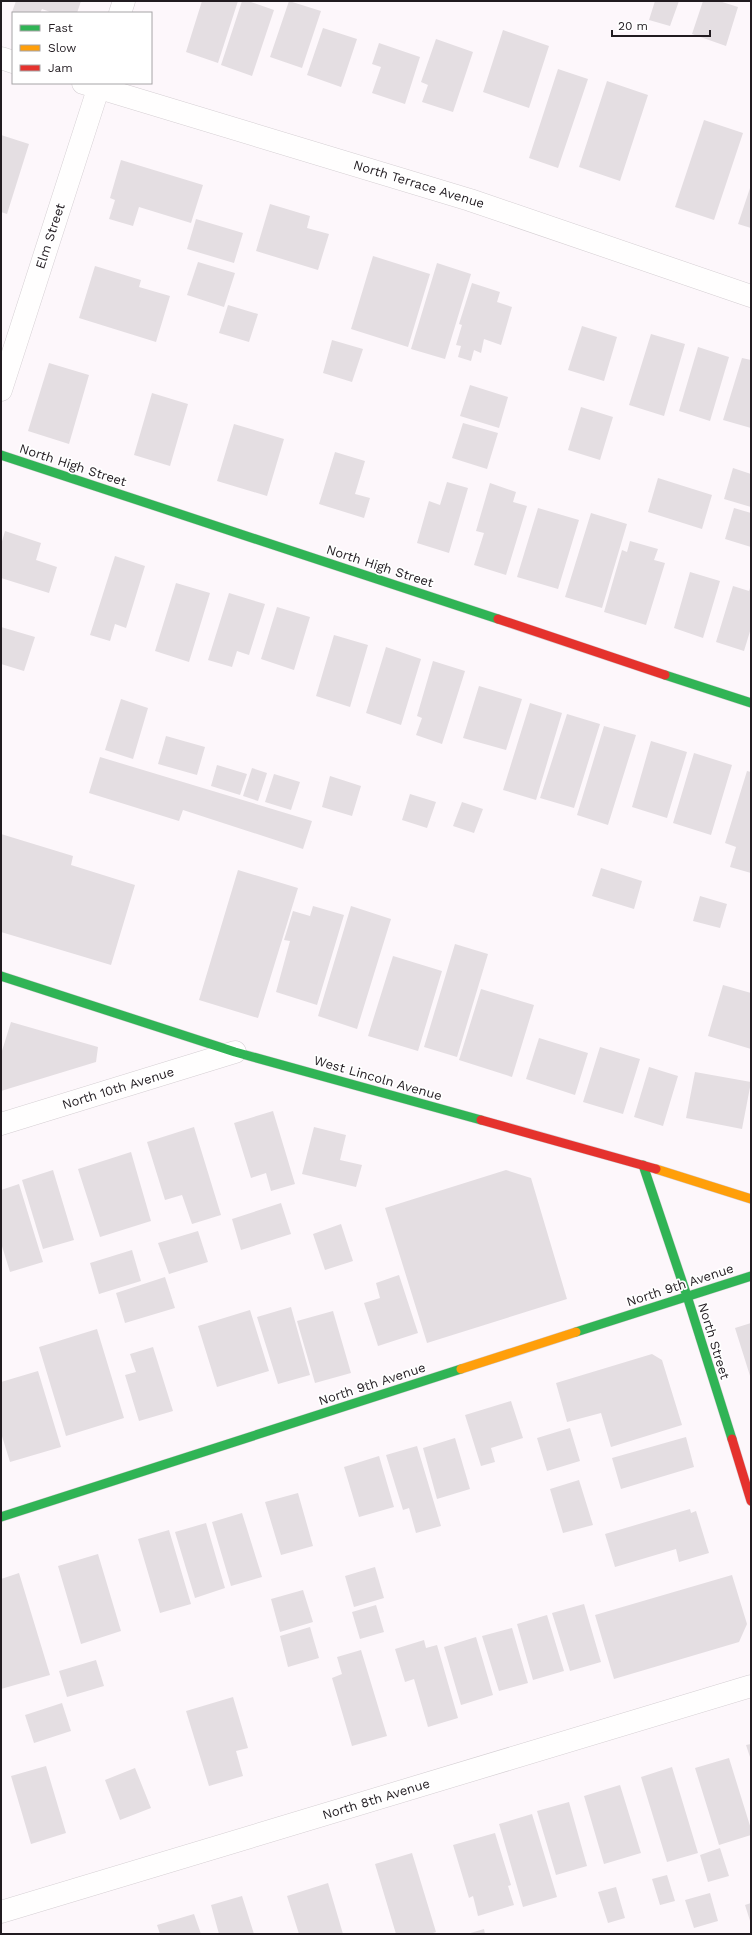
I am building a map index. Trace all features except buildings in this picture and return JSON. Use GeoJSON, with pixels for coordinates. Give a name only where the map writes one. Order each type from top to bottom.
{"type":"FeatureCollection","features":[{"type":"Feature","properties":{"kind":"street"},"geometry":{"type":"LineString","coordinates":[[120,12],[124,1]]}},
{"type":"Feature","properties":{"kind":"street"},"geometry":{"type":"LineString","coordinates":[[1,58],[12,62]]}},
{"type":"Feature","properties":{"kind":"street","name":"North Terrace Avenue"},"geometry":{"type":"LineString","coordinates":[[94,84],[470,200],[751,296]]}},
{"type":"Feature","properties":{"kind":"street","name":"Elm Street"},"geometry":{"type":"LineString","coordinates":[[1,390],[94,84]]}},
{"type":"Feature","properties":{"kind":"street","name":"North High Street"},"geometry":{"type":"LineString","coordinates":[[1,454],[751,703]]}},
{"type":"Feature","properties":{"kind":"street","name":"West Lincoln Avenue"},"geometry":{"type":"LineString","coordinates":[[1,976],[235,1052],[643,1165],[751,1199]]}},
{"type":"Feature","properties":{"kind":"street","name":"North 10th Avenue"},"geometry":{"type":"LineString","coordinates":[[1,1124],[235,1052]]}},
{"type":"Feature","properties":{"kind":"street","name":"North Street"},"geometry":{"type":"LineString","coordinates":[[643,1165],[687,1296],[751,1501]]}},
{"type":"Feature","properties":{"kind":"street","name":"North 9th Avenue"},"geometry":{"type":"LineString","coordinates":[[1,1517],[751,1276]]}},
{"type":"Feature","properties":{"kind":"street","name":"North 8th Avenue"},"geometry":{"type":"LineString","coordinates":[[1,1912],[751,1686]]}},
{"type":"Feature","properties":{"kind":"traffic: fast"},"geometry":{"type":"LineString","coordinates":[[1,455],[498,619]]}},
{"type":"Feature","properties":{"kind":"traffic: fast"},"geometry":{"type":"LineString","coordinates":[[665,675],[751,703]]}},
{"type":"Feature","properties":{"kind":"traffic: fast"},"geometry":{"type":"LineString","coordinates":[[1,976],[235,1052],[481,1120]]}},
{"type":"Feature","properties":{"kind":"traffic: fast"},"geometry":{"type":"LineString","coordinates":[[643,1165],[687,1296],[732,1439]]}},
{"type":"Feature","properties":{"kind":"traffic: fast"},"geometry":{"type":"LineString","coordinates":[[576,1332],[751,1276]]}},
{"type":"Feature","properties":{"kind":"traffic: fast"},"geometry":{"type":"LineString","coordinates":[[1,1517],[461,1369]]}},
{"type":"Feature","properties":{"kind":"traffic: slow"},"geometry":{"type":"LineString","coordinates":[[656,1169],[751,1199]]}},
{"type":"Feature","properties":{"kind":"traffic: slow"},"geometry":{"type":"LineString","coordinates":[[461,1369],[576,1332]]}},
{"type":"Feature","properties":{"kind":"traffic: jam"},"geometry":{"type":"LineString","coordinates":[[498,619],[665,675]]}},
{"type":"Feature","properties":{"kind":"traffic: jam"},"geometry":{"type":"LineString","coordinates":[[481,1120],[656,1169]]}},
{"type":"Feature","properties":{"kind":"traffic: jam"},"geometry":{"type":"LineString","coordinates":[[732,1439],[751,1501]]}}]}
